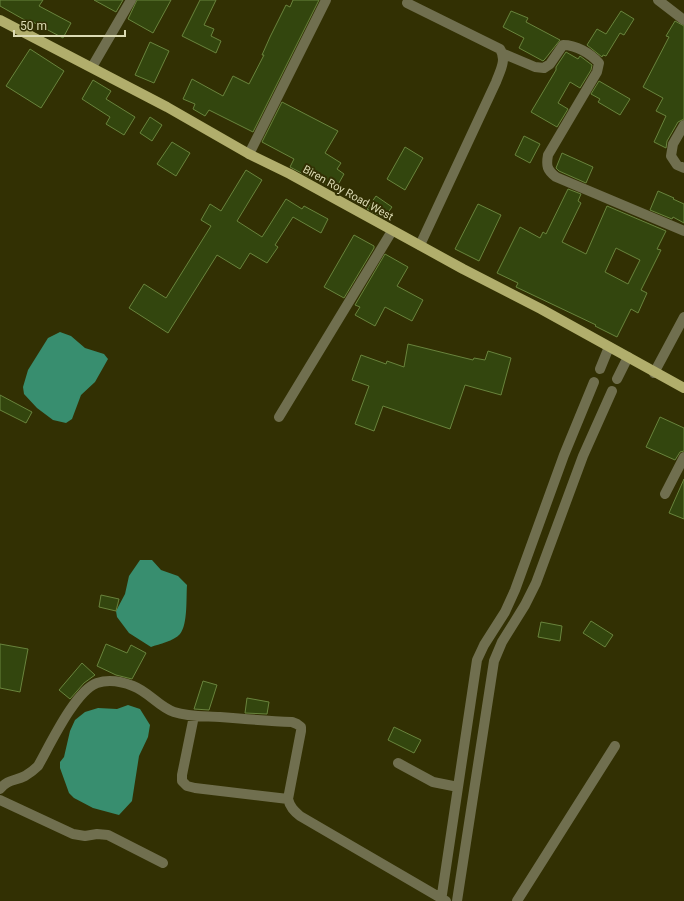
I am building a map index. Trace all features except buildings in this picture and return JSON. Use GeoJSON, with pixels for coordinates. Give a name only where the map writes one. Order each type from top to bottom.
{"type":"FeatureCollection","features":[{"type":"Feature","properties":{"kind":"main road","name":"Biren Roy Road West"},"geometry":{"type":"LineString","coordinates":[[0,20],[92,67],[249,154],[290,174],[392,231],[541,309],[684,388]]}},
{"type":"Feature","properties":{"kind":"street"},"geometry":{"type":"LineString","coordinates":[[92,67],[131,0]]}},
{"type":"Feature","properties":{"kind":"street"},"geometry":{"type":"LineString","coordinates":[[249,154],[326,0]]}},
{"type":"Feature","properties":{"kind":"street"},"geometry":{"type":"LineString","coordinates":[[658,0],[684,20]]}},
{"type":"Feature","properties":{"kind":"street"},"geometry":{"type":"LineString","coordinates":[[407,3],[500,49],[504,54],[535,67],[544,68],[550,64],[563,45],[571,45],[593,56],[599,63],[597,72],[548,155],[546,164],[549,171],[556,177],[684,231]]}},
{"type":"Feature","properties":{"kind":"street"},"geometry":{"type":"LineString","coordinates":[[420,245],[496,82],[503,62],[504,54]]}},
{"type":"Feature","properties":{"kind":"street"},"geometry":{"type":"LineString","coordinates":[[684,125],[673,144],[671,156],[677,165],[684,168]]}},
{"type":"Feature","properties":{"kind":"street"},"geometry":{"type":"LineString","coordinates":[[279,417],[392,231]]}},
{"type":"Feature","properties":{"kind":"street"},"geometry":{"type":"LineString","coordinates":[[654,372],[684,317]]}},
{"type":"Feature","properties":{"kind":"street"},"geometry":{"type":"LineString","coordinates":[[600,369],[609,347]]}},
{"type":"Feature","properties":{"kind":"street"},"geometry":{"type":"LineString","coordinates":[[617,379],[628,357]]}},
{"type":"Feature","properties":{"kind":"street"},"geometry":{"type":"LineString","coordinates":[[0,789],[4,784],[24,777],[38,766],[71,709],[86,690],[98,683],[121,683],[134,687],[144,692],[168,710],[176,713],[194,716],[292,722],[301,727],[301,731],[288,799],[290,806],[300,816],[442,900],[477,660],[484,645],[505,612],[517,584],[564,454],[594,382]]}},
{"type":"Feature","properties":{"kind":"street"},"geometry":{"type":"LineString","coordinates":[[457,901],[494,661],[502,642],[525,605],[536,583],[583,456],[612,391]]}},
{"type":"Feature","properties":{"kind":"street"},"geometry":{"type":"LineString","coordinates":[[665,494],[684,457]]}},
{"type":"Feature","properties":{"kind":"street"},"geometry":{"type":"LineString","coordinates":[[194,716],[182,781],[188,786],[195,788],[288,799]]}},
{"type":"Feature","properties":{"kind":"street"},"geometry":{"type":"LineString","coordinates":[[516,901],[615,746]]}},
{"type":"Feature","properties":{"kind":"street"},"geometry":{"type":"LineString","coordinates":[[398,763],[433,782],[458,787]]}},
{"type":"Feature","properties":{"kind":"street"},"geometry":{"type":"LineString","coordinates":[[0,800],[73,834],[85,836],[97,834],[108,835],[163,863]]}},
{"type":"Feature","properties":{"kind":"shaded area"},"geometry":{"type":"Polygon","coordinates":[[[60,332],[71,336],[85,348],[104,354],[108,359],[95,382],[81,395],[72,419],[66,423],[53,420],[37,408],[24,394],[23,387],[28,370],[48,338],[60,332]]]}},
{"type":"Feature","properties":{"kind":"shaded area"},"geometry":{"type":"Polygon","coordinates":[[[140,560],[152,560],[161,570],[178,576],[187,585],[186,611],[183,630],[180,634],[170,640],[151,647],[129,633],[117,617],[116,611],[125,594],[129,576],[140,560]]]}},
{"type":"Feature","properties":{"kind":"shaded area"},"geometry":{"type":"Polygon","coordinates":[[[128,705],[140,709],[150,725],[148,737],[139,756],[132,801],[119,815],[93,808],[74,798],[69,793],[60,768],[60,762],[64,757],[70,731],[75,720],[85,712],[98,708],[117,709],[128,705]]]}}]}
